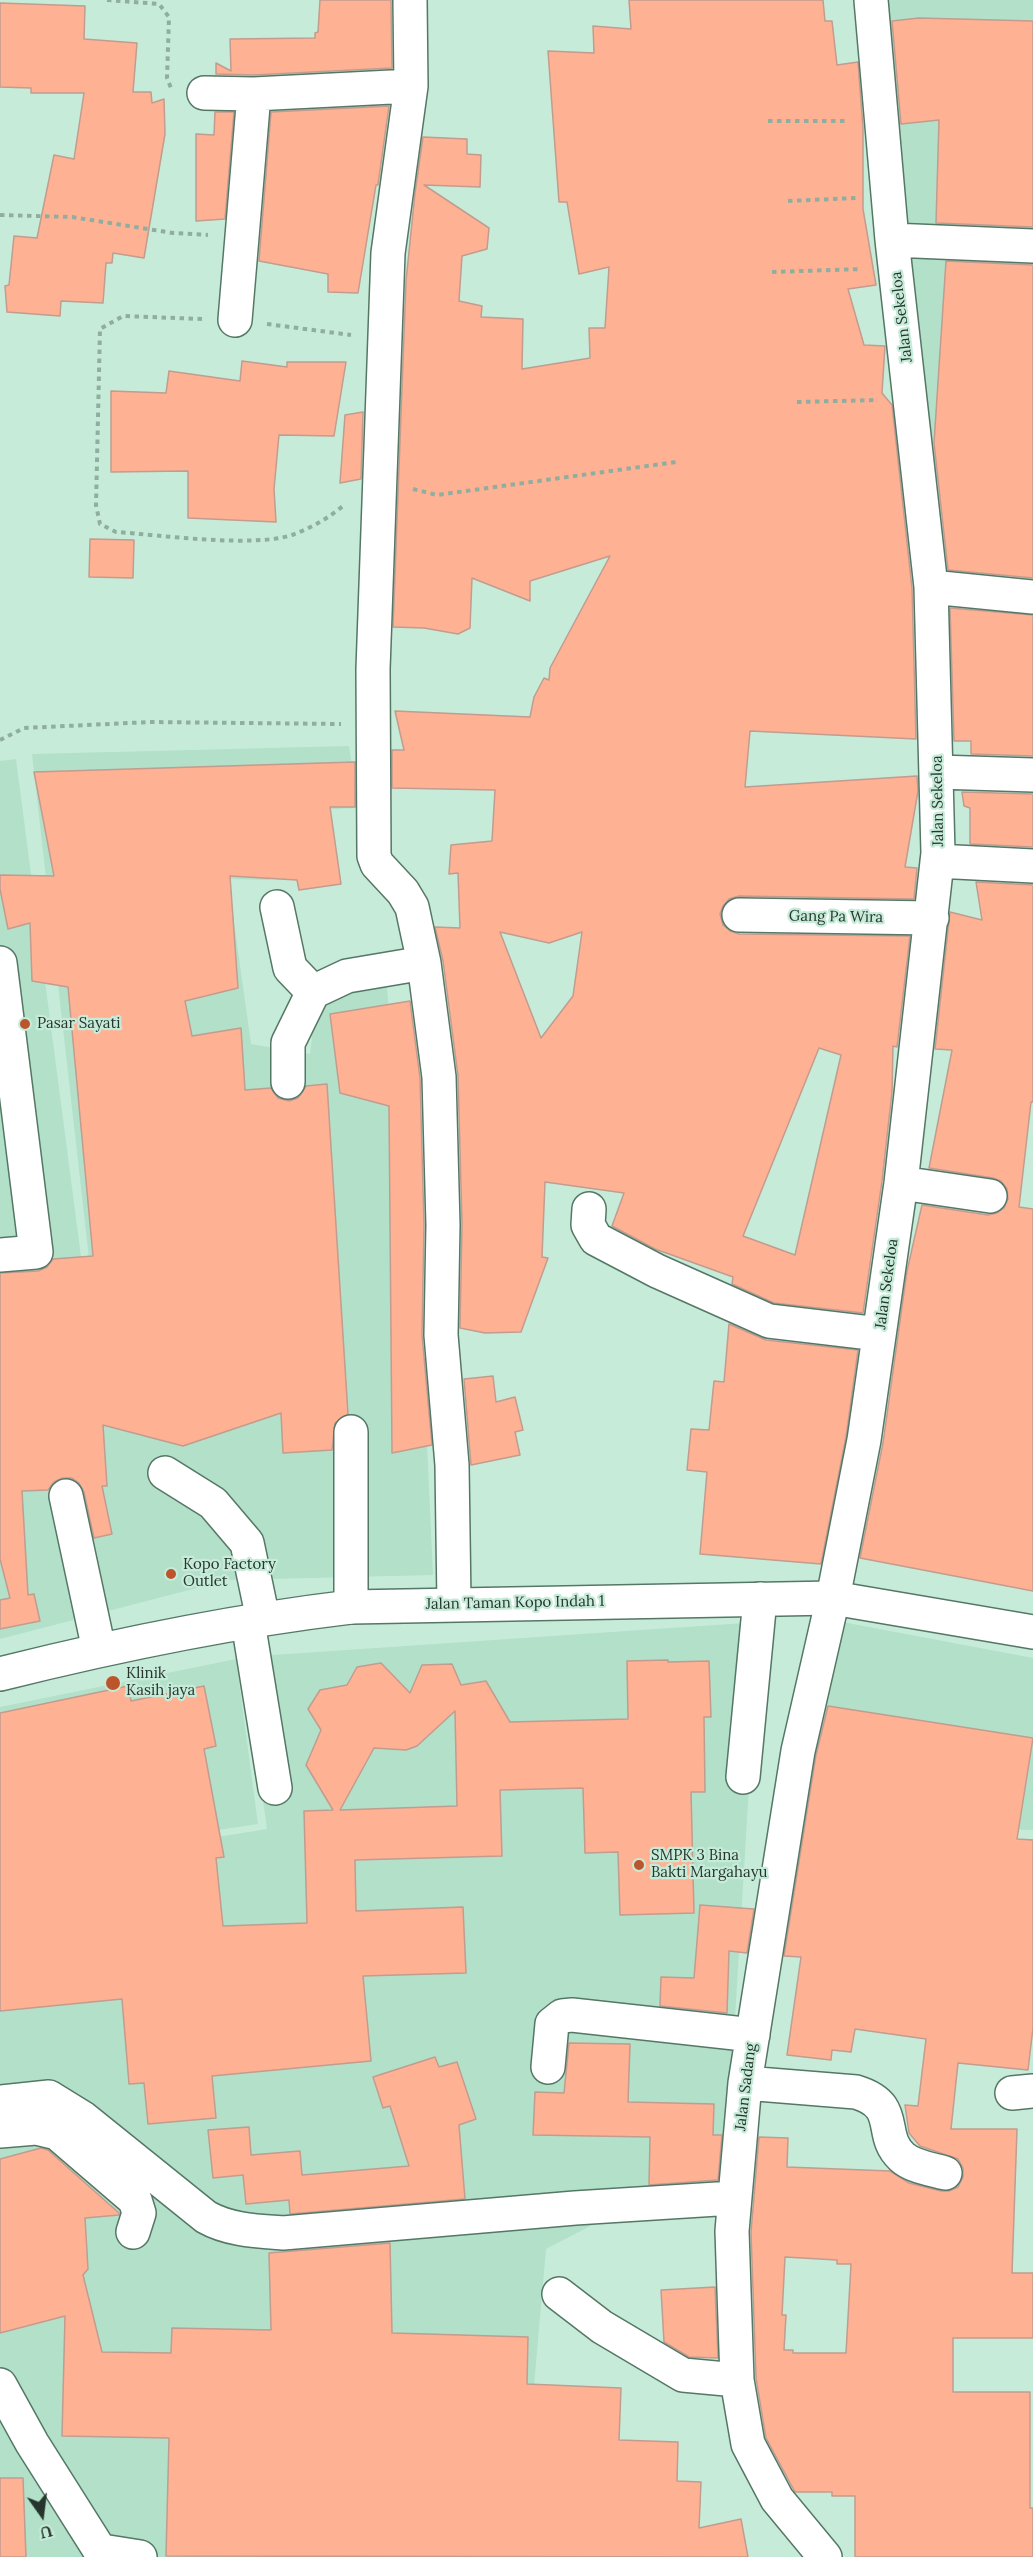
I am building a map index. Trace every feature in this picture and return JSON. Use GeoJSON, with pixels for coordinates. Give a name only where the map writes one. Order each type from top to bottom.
{"type":"FeatureCollection","features":[{"type":"Feature","properties":{"kind":"street"},"geometry":{"type":"LineString","coordinates":[[410,0],[411,86],[388,253],[382,482],[373,669],[374,856],[377,864],[403,892],[412,907],[424,963],[439,1077],[443,1225],[441,1335],[452,1465],[454,1603]]}},
{"type":"Feature","properties":{"kind":"street","name":"Jalan Sekeloa"},"geometry":{"type":"LineString","coordinates":[[833,1598],[864,1440],[901,1183],[937,861],[938,772],[931,587],[912,399],[894,254],[871,0]]}},
{"type":"Feature","properties":{"kind":"street"},"geometry":{"type":"LineString","coordinates":[[204,93],[255,94],[411,86]]}},
{"type":"Feature","properties":{"kind":"street"},"geometry":{"type":"LineString","coordinates":[[235,320],[255,94]]}},
{"type":"Feature","properties":{"kind":"street"},"geometry":{"type":"LineString","coordinates":[[894,254],[1033,246]]}},
{"type":"Feature","properties":{"kind":"street"},"geometry":{"type":"LineString","coordinates":[[931,587],[1033,597]]}},
{"type":"Feature","properties":{"kind":"street"},"geometry":{"type":"LineString","coordinates":[[938,772],[1033,775]]}},
{"type":"Feature","properties":{"kind":"street"},"geometry":{"type":"LineString","coordinates":[[937,861],[1033,866]]}},
{"type":"Feature","properties":{"kind":"street"},"geometry":{"type":"LineString","coordinates":[[276,907],[290,968],[313,992]]}},
{"type":"Feature","properties":{"kind":"street","name":"Gang Pa Wira"},"geometry":{"type":"LineString","coordinates":[[739,915],[932,918]]}},
{"type":"Feature","properties":{"kind":"street"},"geometry":{"type":"LineString","coordinates":[[0,963],[36,1252],[0,1255]]}},
{"type":"Feature","properties":{"kind":"street"},"geometry":{"type":"LineString","coordinates":[[288,1082],[288,1043],[313,992],[347,976],[424,963]]}},
{"type":"Feature","properties":{"kind":"street"},"geometry":{"type":"LineString","coordinates":[[901,1183],[990,1196]]}},
{"type":"Feature","properties":{"kind":"street"},"geometry":{"type":"LineString","coordinates":[[589,1209],[588,1225],[596,1239],[657,1271],[769,1321],[879,1334]]}},
{"type":"Feature","properties":{"kind":"street"},"geometry":{"type":"LineString","coordinates":[[351,1432],[351,1607]]}},
{"type":"Feature","properties":{"kind":"street"},"geometry":{"type":"LineString","coordinates":[[165,1473],[213,1503],[247,1543],[275,1788]]}},
{"type":"Feature","properties":{"kind":"street"},"geometry":{"type":"LineString","coordinates":[[66,1496],[99,1650]]}},
{"type":"Feature","properties":{"kind":"street","name":"Jalan Taman Kopo Indah 1"},"geometry":{"type":"LineString","coordinates":[[0,1674],[99,1650],[255,1621],[351,1607],[454,1603],[833,1598],[1033,1632]]}},
{"type":"Feature","properties":{"kind":"street","name":"Jalan Sadang"},"geometry":{"type":"LineString","coordinates":[[825,2557],[777,2499],[755,2459],[743,2424],[737,2380],[733,2198],[745,2083],[798,1751],[833,1598]]}},
{"type":"Feature","properties":{"kind":"street"},"geometry":{"type":"LineString","coordinates":[[743,1777],[760,1599]]}},
{"type":"Feature","properties":{"kind":"street"},"geometry":{"type":"LineString","coordinates":[[548,2067],[552,2024],[562,2016],[572,2015],[753,2034]]}},
{"type":"Feature","properties":{"kind":"street"},"geometry":{"type":"LineString","coordinates":[[745,2083],[856,2092],[869,2096],[883,2108],[894,2145],[902,2157],[945,2173]]}},
{"type":"Feature","properties":{"kind":"street"},"geometry":{"type":"LineString","coordinates":[[0,2102],[49,2097],[83,2118],[206,2217],[219,2225],[247,2230],[283,2233],[575,2208],[733,2198]]}},
{"type":"Feature","properties":{"kind":"street"},"geometry":{"type":"LineString","coordinates":[[0,2131],[46,2129],[68,2141],[135,2200],[139,2213],[133,2232]]}},
{"type":"Feature","properties":{"kind":"street"},"geometry":{"type":"LineString","coordinates":[[559,2294],[602,2328],[683,2375],[737,2380]]}},
{"type":"Feature","properties":{"kind":"street"},"geometry":{"type":"LineString","coordinates":[[0,2385],[32,2443],[103,2554],[140,2557]]}},
{"type":"Feature","properties":{"kind":"path"},"geometry":{"type":"LineString","coordinates":[[107,0],[159,4],[169,17],[167,78],[169,86],[175,91],[204,93]]}},
{"type":"Feature","properties":{"kind":"path"},"geometry":{"type":"LineString","coordinates":[[768,122],[883,120]]}},
{"type":"Feature","properties":{"kind":"path"},"geometry":{"type":"LineString","coordinates":[[788,201],[890,197]]}},
{"type":"Feature","properties":{"kind":"path"},"geometry":{"type":"LineString","coordinates":[[0,215],[72,217],[173,233],[242,237]]}},
{"type":"Feature","properties":{"kind":"path"},"geometry":{"type":"LineString","coordinates":[[772,272],[894,254]]}},
{"type":"Feature","properties":{"kind":"path"},"geometry":{"type":"LineString","coordinates":[[386,340],[235,320],[123,316],[100,329],[96,505],[100,524],[116,532],[261,540],[291,535],[322,521],[363,489],[382,482],[437,495],[676,462]]}},
{"type":"Feature","properties":{"kind":"path"},"geometry":{"type":"LineString","coordinates":[[797,402],[912,399]]}},
{"type":"Feature","properties":{"kind":"path"},"geometry":{"type":"LineString","coordinates":[[0,740],[24,728],[150,722],[374,724]]}},
{"type":"Feature","properties":{"kind":"shaded area"},"geometry":{"type":"Polygon","coordinates":[[[877,0],[1033,0],[1033,484],[932,482],[877,0]]]}},
{"type":"Feature","properties":{"kind":"shaded area"},"geometry":{"type":"Polygon","coordinates":[[[349,746],[358,808],[270,812],[270,880],[228,879],[251,1044],[310,1054],[319,975],[385,966],[427,1443],[433,1575],[228,1580],[0,1639],[0,1313],[94,1303],[32,754],[349,746]]]}},
{"type":"Feature","properties":{"kind":"shaded area","name":"Pasar Sayati"},"geometry":{"type":"Polygon","coordinates":[[[16,759],[85,1287],[0,1298],[0,761],[16,759]]]}},
{"type":"Feature","properties":{"kind":"shaded area"},"geometry":{"type":"Polygon","coordinates":[[[832,1620],[1033,1658],[1033,1830],[953,1827],[954,1777],[798,1747],[832,1620]]]}},
{"type":"Feature","properties":{"kind":"shaded area"},"geometry":{"type":"Polygon","coordinates":[[[759,1622],[724,2199],[625,2208],[546,2249],[519,2557],[0,2557],[0,1872],[267,1829],[243,1657],[759,1622]]]}},
{"type":"Feature","properties":{"kind":"shaded area"},"geometry":{"type":"Polygon","coordinates":[[[236,1659],[258,1824],[0,1863],[0,1707],[236,1659]]]}},
{"type":"Feature","properties":{"kind":"building"},"geometry":{"type":"Polygon","coordinates":[[[320,0],[391,0],[392,68],[254,75],[216,74],[216,63],[231,71],[230,39],[315,38],[315,33],[318,32],[320,0]]]}},
{"type":"Feature","properties":{"kind":"building"},"geometry":{"type":"Polygon","coordinates":[[[629,0],[823,0],[825,21],[832,21],[837,65],[858,62],[863,128],[863,209],[876,285],[848,289],[864,345],[885,346],[882,393],[892,405],[912,588],[916,739],[750,731],[745,787],[917,776],[918,791],[905,867],[917,868],[914,899],[739,896],[729,899],[720,914],[723,925],[739,934],[910,936],[897,1047],[893,1046],[892,1092],[882,1181],[863,1313],[774,1303],[732,1284],[733,1277],[655,1249],[612,1226],[624,1193],[545,1182],[542,1257],[548,1258],[521,1332],[485,1333],[460,1328],[462,1224],[458,1076],[443,961],[435,927],[460,928],[458,873],[449,874],[451,845],[492,841],[495,790],[392,788],[392,750],[404,750],[395,711],[530,717],[534,697],[544,678],[549,680],[550,668],[610,556],[530,581],[530,601],[472,578],[470,628],[458,634],[424,628],[393,627],[406,281],[415,193],[423,137],[467,139],[467,154],[481,155],[480,187],[424,185],[489,228],[487,249],[462,256],[459,301],[482,306],[481,317],[523,319],[522,369],[590,358],[589,328],[605,328],[609,267],[579,274],[567,202],[559,202],[548,51],[594,53],[593,26],[631,29],[629,0]],[[500,932],[541,1038],[573,996],[582,932],[549,943],[500,932]],[[819,1048],[743,1236],[795,1255],[841,1055],[819,1048]]]}},
{"type":"Feature","properties":{"kind":"building"},"geometry":{"type":"Polygon","coordinates":[[[0,3],[85,6],[84,39],[137,43],[133,92],[151,92],[152,103],[164,99],[165,134],[144,258],[113,253],[112,263],[106,263],[103,303],[61,301],[60,316],[7,312],[5,286],[9,285],[14,236],[37,238],[54,155],[74,159],[84,93],[31,93],[31,88],[0,87],[0,3]]]}},
{"type":"Feature","properties":{"kind":"building"},"geometry":{"type":"Polygon","coordinates":[[[919,18],[1033,21],[1033,227],[936,223],[939,120],[901,124],[892,21],[919,18]]]}},
{"type":"Feature","properties":{"kind":"building"},"geometry":{"type":"Polygon","coordinates":[[[389,106],[378,185],[376,185],[358,293],[328,292],[328,274],[259,261],[271,112],[389,106]]]}},
{"type":"Feature","properties":{"kind":"building"},"geometry":{"type":"Polygon","coordinates":[[[215,112],[234,112],[225,219],[196,221],[196,134],[214,135],[215,112]]]}},
{"type":"Feature","properties":{"kind":"building"},"geometry":{"type":"Polygon","coordinates":[[[946,261],[1033,265],[1033,578],[948,570],[934,443],[946,261]]]}},
{"type":"Feature","properties":{"kind":"building"},"geometry":{"type":"Polygon","coordinates":[[[242,361],[287,367],[287,362],[346,362],[334,436],[279,435],[274,489],[276,522],[188,518],[188,471],[111,472],[111,391],[166,393],[169,371],[240,381],[242,361]]]}},
{"type":"Feature","properties":{"kind":"building"},"geometry":{"type":"Polygon","coordinates":[[[363,412],[361,479],[340,483],[345,415],[363,412]]]}},
{"type":"Feature","properties":{"kind":"building"},"geometry":{"type":"Polygon","coordinates":[[[90,539],[134,540],[133,578],[89,577],[90,539]]]}},
{"type":"Feature","properties":{"kind":"building"},"geometry":{"type":"Polygon","coordinates":[[[950,608],[1033,615],[1033,756],[971,754],[971,741],[954,741],[950,608]]]}},
{"type":"Feature","properties":{"kind":"building"},"geometry":{"type":"Polygon","coordinates":[[[355,762],[355,807],[330,807],[341,884],[299,890],[297,880],[230,876],[238,988],[185,1001],[192,1036],[241,1028],[245,1090],[271,1088],[278,1098],[289,1101],[298,1098],[306,1086],[327,1084],[348,1414],[335,1423],[332,1450],[283,1453],[281,1413],[183,1446],[103,1425],[107,1486],[102,1486],[112,1534],[94,1538],[84,1492],[79,1483],[72,1478],[62,1478],[54,1482],[48,1490],[22,1491],[28,1595],[34,1594],[40,1621],[0,1629],[0,1600],[10,1598],[0,1559],[0,1273],[38,1271],[47,1267],[53,1259],[93,1256],[68,987],[32,981],[30,923],[8,929],[0,889],[0,875],[54,876],[34,772],[355,762]]]}},
{"type":"Feature","properties":{"kind":"building"},"geometry":{"type":"Polygon","coordinates":[[[962,792],[1033,794],[1033,847],[970,844],[970,808],[964,806],[962,792]]]}},
{"type":"Feature","properties":{"kind":"building"},"geometry":{"type":"Polygon","coordinates":[[[976,882],[1033,885],[1033,1102],[1031,1102],[1019,1207],[1033,1209],[1033,1591],[860,1558],[883,1443],[907,1271],[922,1205],[988,1215],[1004,1208],[1008,1199],[1007,1189],[1001,1181],[929,1168],[952,1050],[935,1049],[950,912],[982,920],[976,882]]]}},
{"type":"Feature","properties":{"kind":"building"},"geometry":{"type":"Polygon","coordinates":[[[410,1001],[420,1078],[424,1225],[422,1335],[432,1445],[392,1453],[389,1106],[340,1093],[330,1014],[410,1001]]]}},
{"type":"Feature","properties":{"kind":"building"},"geometry":{"type":"Polygon","coordinates":[[[729,1324],[766,1340],[858,1350],[846,1437],[821,1564],[700,1554],[707,1472],[687,1470],[691,1429],[709,1430],[714,1381],[724,1382],[729,1324]]]}},
{"type":"Feature","properties":{"kind":"building"},"geometry":{"type":"Polygon","coordinates":[[[493,1376],[496,1402],[515,1397],[523,1430],[515,1432],[520,1455],[471,1465],[464,1379],[493,1376]]]}},
{"type":"Feature","properties":{"kind":"building"},"geometry":{"type":"Polygon","coordinates":[[[627,1661],[709,1661],[711,1717],[704,1717],[705,1792],[691,1792],[694,1913],[620,1915],[618,1852],[585,1853],[583,1788],[500,1790],[502,1856],[355,1860],[356,1911],[463,1907],[466,1973],[363,1976],[371,2061],[212,2076],[216,2118],[148,2124],[144,2083],[129,2084],[122,1999],[0,2011],[0,1713],[128,1686],[131,1701],[204,1686],[216,1746],[204,1749],[224,1857],[216,1858],[223,1926],[307,1923],[304,1811],[333,1810],[306,1765],[321,1730],[308,1709],[320,1690],[347,1685],[357,1667],[381,1663],[410,1693],[422,1665],[452,1664],[461,1685],[486,1681],[510,1722],[628,1719],[627,1661]],[[455,1711],[417,1746],[406,1750],[374,1748],[340,1810],[457,1806],[455,1711]]]}},
{"type":"Feature","properties":{"kind":"building"},"geometry":{"type":"Polygon","coordinates":[[[828,1706],[1033,1738],[1017,1839],[1033,1840],[1033,2028],[1028,2070],[958,2063],[951,2129],[1017,2129],[1012,2273],[1033,2273],[1033,2338],[953,2338],[953,2392],[1030,2392],[1030,2508],[1033,2508],[1033,2557],[855,2557],[855,2496],[832,2496],[832,2492],[795,2492],[766,2438],[756,2378],[751,2232],[759,2137],[788,2138],[787,2167],[890,2171],[909,2183],[941,2191],[949,2191],[958,2187],[963,2177],[963,2168],[958,2159],[920,2146],[909,2133],[905,2105],[918,2106],[926,2039],[855,2029],[851,2052],[832,2050],[831,2060],[787,2055],[801,1957],[784,1956],[816,1755],[828,1706]],[[785,2257],[782,2315],[786,2315],[784,2350],[793,2350],[793,2353],[846,2353],[851,2264],[837,2264],[837,2260],[785,2257]]]}},
{"type":"Feature","properties":{"kind":"building"},"geometry":{"type":"Polygon","coordinates":[[[700,1905],[754,1909],[747,1953],[729,1951],[727,2013],[660,2006],[661,1977],[694,1978],[700,1905]]]}},
{"type":"Feature","properties":{"kind":"building"},"geometry":{"type":"Polygon","coordinates":[[[569,2043],[630,2044],[628,2102],[714,2104],[713,2135],[722,2135],[718,2180],[649,2185],[650,2137],[533,2135],[535,2092],[564,2093],[569,2043]]]}},
{"type":"Feature","properties":{"kind":"building"},"geometry":{"type":"Polygon","coordinates":[[[435,2057],[439,2067],[457,2062],[476,2119],[459,2125],[465,2199],[290,2214],[289,2200],[246,2204],[243,2175],[213,2178],[208,2130],[249,2127],[251,2155],[300,2151],[302,2175],[409,2166],[390,2106],[383,2108],[373,2077],[435,2057]]]}},
{"type":"Feature","properties":{"kind":"building"},"geometry":{"type":"Polygon","coordinates":[[[41,2148],[48,2150],[119,2213],[119,2215],[85,2218],[88,2269],[83,2275],[102,2352],[171,2353],[172,2328],[271,2330],[269,2253],[390,2243],[392,2333],[528,2337],[527,2384],[621,2388],[619,2440],[678,2442],[677,2481],[701,2482],[699,2528],[741,2519],[748,2557],[166,2556],[169,2438],[62,2436],[65,2316],[0,2333],[0,2159],[41,2148]]]}},
{"type":"Feature","properties":{"kind":"building"},"geometry":{"type":"Polygon","coordinates":[[[715,2287],[718,2358],[689,2357],[664,2342],[661,2290],[715,2287]]]}},
{"type":"Feature","properties":{"kind":"building"},"geometry":{"type":"Polygon","coordinates":[[[0,2478],[23,2478],[26,2557],[0,2557],[0,2478]]]}},
{"type":"Feature","properties":{"kind":"place","name":"Pasar Sayati"},"geometry":{"type":"Point","coordinates":[25,1024]}},
{"type":"Feature","properties":{"kind":"place","name":"Kopo Factory Outlet"},"geometry":{"type":"Point","coordinates":[171,1574]}},
{"type":"Feature","properties":{"kind":"place","name":"Klinik Kasih jaya"},"geometry":{"type":"Point","coordinates":[113,1683]}},
{"type":"Feature","properties":{"kind":"place","name":"SMPK 3 Bina Bakti Margahayu"},"geometry":{"type":"Point","coordinates":[639,1865]}}]}
